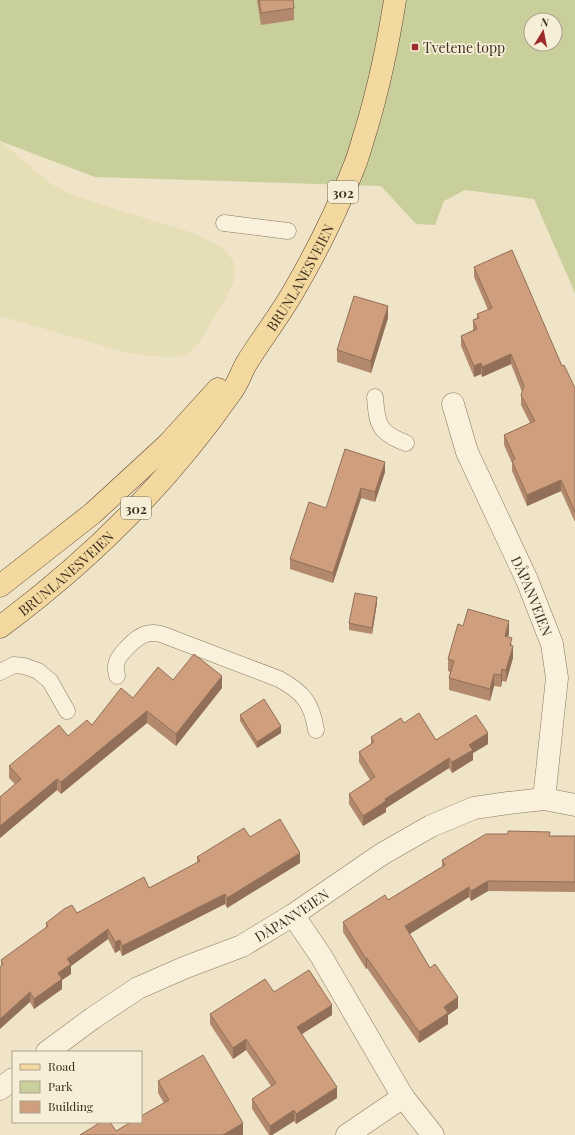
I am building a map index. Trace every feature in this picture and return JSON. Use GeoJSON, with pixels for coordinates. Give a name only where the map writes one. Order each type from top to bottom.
{"type":"FeatureCollection","features":[{"type":"Feature","properties":{"kind":"main road","name":"BRUNLANESVEIEN"},"geometry":{"type":"LineString","coordinates":[[0,627],[36,601],[85,557],[148,496],[188,450],[233,389],[246,365],[273,326],[328,227],[355,165],[374,103],[388,47],[395,0]]}},
{"type":"Feature","properties":{"kind":"main road","name":"BRUNLANESVEIEN"},"geometry":{"type":"LineString","coordinates":[[0,586],[93,513],[168,444],[222,384],[246,365]]}},
{"type":"Feature","properties":{"kind":"street","name":"DÅPANVEIEN"},"geometry":{"type":"LineString","coordinates":[[453,404],[467,452],[527,580],[552,644],[557,678],[544,799]]}},
{"type":"Feature","properties":{"kind":"street","name":"DÅPANVEIEN"},"geometry":{"type":"LineString","coordinates":[[48,1051],[93,1018],[138,988],[186,967],[242,946],[293,914],[382,854],[431,826],[474,808],[508,803],[544,799],[575,805]]}},
{"type":"Feature","properties":{"kind":"street"},"geometry":{"type":"LineString","coordinates":[[293,914],[321,956],[403,1097],[433,1135]]}},
{"type":"Feature","properties":{"kind":"street"},"geometry":{"type":"LineString","coordinates":[[0,1089],[12,1080]]}},
{"type":"Feature","properties":{"kind":"street"},"geometry":{"type":"LineString","coordinates":[[347,1135],[403,1097]]}},
{"type":"Feature","properties":{"kind":"lane"},"geometry":{"type":"LineString","coordinates":[[224,223],[288,231]]}},
{"type":"Feature","properties":{"kind":"lane"},"geometry":{"type":"LineString","coordinates":[[374,397],[376,414],[380,426],[388,435],[406,443]]}},
{"type":"Feature","properties":{"kind":"lane"},"geometry":{"type":"LineString","coordinates":[[117,676],[116,666],[118,658],[135,640],[146,634],[162,634],[279,679],[295,688],[307,701],[314,717],[316,730]]}},
{"type":"Feature","properties":{"kind":"lane"},"geometry":{"type":"LineString","coordinates":[[0,672],[14,665],[24,666],[38,672],[50,681],[67,711]]}},
{"type":"Feature","properties":{"kind":"shaded area"},"geometry":{"type":"Polygon","coordinates":[[[0,141],[51,184],[66,192],[96,203],[193,233],[219,246],[228,253],[235,265],[233,283],[225,300],[198,344],[187,355],[178,357],[160,357],[128,353],[0,316],[0,141]]]}},
{"type":"Feature","properties":{"kind":"green space"},"geometry":{"type":"Polygon","coordinates":[[[0,0],[575,0],[575,293],[534,199],[465,190],[444,201],[435,225],[416,224],[381,186],[95,177],[0,141],[0,0]]]}},
{"type":"Feature","properties":{"kind":"building"},"geometry":{"type":"Polygon","coordinates":[[[259,0],[293,0],[294,8],[261,13],[259,0]]]}},
{"type":"Feature","properties":{"kind":"building"},"geometry":{"type":"Polygon","coordinates":[[[512,250],[562,366],[564,365],[575,388],[575,512],[561,480],[527,495],[512,461],[515,459],[504,435],[535,421],[521,395],[524,386],[511,354],[482,367],[481,363],[474,366],[461,336],[477,329],[473,320],[479,318],[477,314],[492,308],[474,267],[512,250]]]}},
{"type":"Feature","properties":{"kind":"building"},"geometry":{"type":"Polygon","coordinates":[[[354,296],[388,306],[371,361],[337,350],[354,296]]]}},
{"type":"Feature","properties":{"kind":"building"},"geometry":{"type":"Polygon","coordinates":[[[345,449],[385,462],[375,492],[361,488],[333,573],[290,559],[309,502],[326,508],[345,449]]]}},
{"type":"Feature","properties":{"kind":"building"},"geometry":{"type":"Polygon","coordinates":[[[355,593],[377,597],[372,628],[349,623],[355,593]]]}},
{"type":"Feature","properties":{"kind":"building"},"geometry":{"type":"Polygon","coordinates":[[[468,609],[509,621],[505,636],[512,638],[510,645],[513,646],[506,670],[502,669],[501,675],[494,674],[490,689],[449,678],[454,661],[448,659],[458,624],[463,626],[468,609]]]}},
{"type":"Feature","properties":{"kind":"building"},"geometry":{"type":"Polygon","coordinates":[[[194,654],[222,676],[176,734],[147,711],[61,782],[57,779],[0,826],[0,797],[21,779],[9,766],[59,725],[68,736],[87,720],[92,725],[121,688],[133,698],[158,667],[173,680],[194,654]]]}},
{"type":"Feature","properties":{"kind":"building"},"geometry":{"type":"Polygon","coordinates":[[[264,699],[281,726],[257,742],[240,715],[264,699]]]}},
{"type":"Feature","properties":{"kind":"building"},"geometry":{"type":"Polygon","coordinates":[[[419,713],[436,740],[476,715],[488,733],[469,745],[473,750],[452,762],[449,758],[385,799],[386,801],[363,816],[349,794],[375,777],[359,752],[374,742],[371,737],[401,718],[404,723],[419,713]]]}},
{"type":"Feature","properties":{"kind":"building"},"geometry":{"type":"Polygon","coordinates":[[[280,819],[300,853],[227,898],[225,894],[122,946],[120,940],[115,942],[108,929],[67,959],[71,964],[58,973],[62,979],[34,999],[30,992],[0,1019],[0,967],[3,964],[1,960],[48,926],[46,923],[64,909],[72,905],[77,913],[144,877],[149,888],[200,861],[197,857],[244,828],[250,837],[280,819]]]}},
{"type":"Feature","properties":{"kind":"building"},"geometry":{"type":"Polygon","coordinates":[[[508,831],[550,832],[549,836],[575,836],[575,882],[488,881],[471,891],[469,887],[405,926],[430,968],[435,964],[458,997],[444,1007],[448,1013],[419,1032],[367,958],[366,959],[343,922],[385,895],[388,900],[445,865],[442,860],[486,834],[508,834],[508,831]]]}},
{"type":"Feature","properties":{"kind":"building"},"geometry":{"type":"Polygon","coordinates":[[[309,970],[332,1005],[297,1027],[337,1087],[296,1114],[294,1110],[270,1126],[252,1099],[276,1083],[246,1039],[233,1048],[210,1014],[265,979],[274,992],[309,970]]]}},
{"type":"Feature","properties":{"kind":"building"},"geometry":{"type":"Polygon","coordinates":[[[203,1055],[243,1123],[223,1135],[80,1135],[99,1123],[111,1123],[116,1131],[129,1123],[142,1123],[142,1115],[169,1100],[158,1081],[203,1055]]]}},
{"type":"Feature","properties":{"kind":"place","name":"Tvetene topp"},"geometry":{"type":"Point","coordinates":[415,47]}}]}
